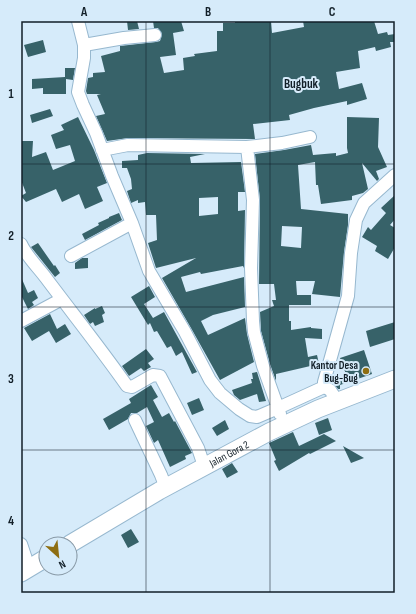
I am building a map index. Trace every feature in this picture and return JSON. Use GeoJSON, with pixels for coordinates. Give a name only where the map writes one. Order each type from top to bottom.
{"type":"FeatureCollection","features":[{"type":"Feature","properties":{"kind":"street"},"geometry":{"type":"LineString","coordinates":[[78,21],[84,45],[83,71],[78,92],[132,223],[149,271],[188,338],[210,380],[216,388],[238,409],[250,416],[258,417],[324,387]]}},
{"type":"Feature","properties":{"kind":"street"},"geometry":{"type":"LineString","coordinates":[[84,45],[124,38],[155,35]]}},
{"type":"Feature","properties":{"kind":"street"},"geometry":{"type":"LineString","coordinates":[[102,150],[128,145],[247,147],[277,144],[310,137]]}},
{"type":"Feature","properties":{"kind":"street"},"geometry":{"type":"LineString","coordinates":[[247,147],[253,200],[251,268],[252,316],[254,332],[263,366],[278,408],[286,424]]}},
{"type":"Feature","properties":{"kind":"street"},"geometry":{"type":"LineString","coordinates":[[324,387],[324,382],[348,296],[350,253],[356,220],[364,203],[395,175]]}},
{"type":"Feature","properties":{"kind":"street"},"geometry":{"type":"LineString","coordinates":[[72,256],[132,223]]}},
{"type":"Feature","properties":{"kind":"street"},"geometry":{"type":"LineString","coordinates":[[22,250],[41,271],[99,346],[128,387],[132,387],[153,375],[160,376],[198,448],[204,466]]}},
{"type":"Feature","properties":{"kind":"street"},"geometry":{"type":"LineString","coordinates":[[21,322],[62,299]]}},
{"type":"Feature","properties":{"kind":"street","name":"Jalan Gora 2"},"geometry":{"type":"LineString","coordinates":[[78,539],[204,466],[286,424],[318,409],[395,379]]}},
{"type":"Feature","properties":{"kind":"street"},"geometry":{"type":"LineString","coordinates":[[324,387],[330,390],[338,402]]}},
{"type":"Feature","properties":{"kind":"street"},"geometry":{"type":"LineString","coordinates":[[135,420],[166,488]]}},
{"type":"Feature","properties":{"kind":"street"},"geometry":{"type":"LineString","coordinates":[[21,544],[25,570],[38,563]]}},
{"type":"Feature","properties":{"kind":"building"},"geometry":{"type":"Polygon","coordinates":[[[127,21],[137,21],[139,29],[128,30],[127,21]]]}},
{"type":"Feature","properties":{"kind":"building"},"geometry":{"type":"Polygon","coordinates":[[[153,21],[181,21],[184,31],[173,33],[176,55],[160,57],[164,73],[184,70],[183,58],[195,56],[194,54],[217,51],[217,31],[223,31],[223,23],[235,23],[235,21],[271,21],[272,33],[304,27],[303,21],[374,21],[378,34],[387,32],[388,35],[395,34],[395,42],[390,42],[391,47],[376,51],[375,47],[358,51],[360,68],[336,72],[339,89],[362,83],[367,99],[347,105],[347,101],[314,108],[289,115],[290,120],[253,124],[255,139],[128,138],[107,141],[96,116],[105,114],[97,95],[101,94],[87,94],[88,78],[93,77],[93,73],[105,72],[101,56],[120,51],[120,46],[160,41],[162,34],[158,28],[154,28],[153,21]]]}},
{"type":"Feature","properties":{"kind":"building"},"geometry":{"type":"Polygon","coordinates":[[[43,40],[46,52],[28,57],[24,45],[43,40]]]}},
{"type":"Feature","properties":{"kind":"building"},"geometry":{"type":"Polygon","coordinates":[[[65,68],[75,68],[73,80],[66,79],[66,94],[43,94],[43,88],[32,89],[32,79],[65,77],[65,68]]]}},
{"type":"Feature","properties":{"kind":"building"},"geometry":{"type":"Polygon","coordinates":[[[50,109],[53,116],[32,123],[30,115],[50,109]]]}},
{"type":"Feature","properties":{"kind":"building"},"geometry":{"type":"Polygon","coordinates":[[[78,117],[94,150],[107,183],[97,187],[103,201],[85,209],[79,194],[62,202],[56,189],[26,202],[21,196],[26,193],[21,180],[21,141],[33,141],[32,157],[46,152],[53,170],[75,161],[70,145],[56,149],[51,135],[64,130],[61,125],[78,117]]]}},
{"type":"Feature","properties":{"kind":"building"},"geometry":{"type":"Polygon","coordinates":[[[347,117],[379,118],[378,147],[387,167],[376,171],[379,179],[377,181],[362,163],[368,189],[363,193],[352,196],[352,200],[321,204],[318,185],[316,185],[315,162],[298,165],[301,209],[348,214],[348,225],[340,297],[312,294],[315,281],[296,281],[297,295],[311,295],[311,305],[289,305],[289,321],[291,321],[291,330],[311,327],[322,329],[322,339],[305,338],[308,357],[317,355],[319,364],[276,374],[276,381],[261,331],[260,312],[274,306],[272,300],[276,300],[274,284],[259,284],[260,200],[255,154],[311,145],[313,155],[336,153],[336,156],[348,153],[347,117]],[[282,226],[281,246],[301,248],[302,227],[282,226]]]}},
{"type":"Feature","properties":{"kind":"building"},"geometry":{"type":"Polygon","coordinates":[[[147,153],[205,154],[190,157],[191,163],[241,162],[245,192],[238,192],[238,211],[245,210],[244,268],[243,266],[201,274],[200,272],[181,277],[186,292],[244,277],[245,307],[213,315],[201,321],[208,335],[245,318],[247,334],[254,362],[220,380],[162,278],[196,258],[156,268],[148,243],[157,240],[156,215],[146,215],[145,202],[138,203],[138,200],[131,203],[127,191],[132,189],[131,179],[127,168],[122,168],[122,161],[138,160],[138,155],[147,153]],[[218,197],[199,198],[199,216],[218,214],[218,197]]]}},
{"type":"Feature","properties":{"kind":"building"},"geometry":{"type":"Polygon","coordinates":[[[395,195],[395,219],[390,225],[395,228],[395,247],[388,259],[375,251],[377,246],[362,237],[368,227],[371,230],[386,213],[381,208],[395,195]]]}},
{"type":"Feature","properties":{"kind":"building"},"geometry":{"type":"Polygon","coordinates":[[[119,213],[122,220],[85,240],[82,234],[99,225],[98,223],[119,213]]]}},
{"type":"Feature","properties":{"kind":"building"},"geometry":{"type":"Polygon","coordinates":[[[38,243],[60,273],[55,277],[31,247],[38,243]]]}},
{"type":"Feature","properties":{"kind":"building"},"geometry":{"type":"Polygon","coordinates":[[[82,258],[88,258],[88,268],[75,269],[75,263],[82,258]]]}},
{"type":"Feature","properties":{"kind":"building"},"geometry":{"type":"Polygon","coordinates":[[[21,277],[28,293],[34,290],[38,298],[32,302],[34,305],[28,309],[21,295],[21,277]]]}},
{"type":"Feature","properties":{"kind":"building"},"geometry":{"type":"Polygon","coordinates":[[[149,286],[155,297],[144,304],[153,318],[164,312],[197,372],[192,374],[182,352],[176,356],[171,346],[167,348],[157,331],[154,332],[150,323],[148,325],[131,297],[149,286]]]}},
{"type":"Feature","properties":{"kind":"building"},"geometry":{"type":"Polygon","coordinates":[[[102,306],[105,313],[102,315],[104,322],[95,326],[93,322],[90,324],[84,315],[95,308],[102,306]]]}},
{"type":"Feature","properties":{"kind":"building"},"geometry":{"type":"Polygon","coordinates":[[[50,314],[57,329],[65,324],[71,334],[56,343],[49,331],[32,341],[24,328],[50,314]]]}},
{"type":"Feature","properties":{"kind":"building"},"geometry":{"type":"Polygon","coordinates":[[[395,322],[395,339],[370,347],[366,331],[395,322]]]}},
{"type":"Feature","properties":{"kind":"building"},"geometry":{"type":"Polygon","coordinates":[[[146,349],[154,359],[148,363],[151,367],[144,371],[141,368],[129,376],[122,366],[146,349]]]}},
{"type":"Feature","properties":{"kind":"building"},"geometry":{"type":"Polygon","coordinates":[[[364,350],[372,374],[340,385],[340,389],[338,389],[332,382],[333,377],[347,377],[340,358],[364,350]]]}},
{"type":"Feature","properties":{"kind":"building"},"geometry":{"type":"Polygon","coordinates":[[[257,372],[266,401],[259,402],[257,394],[240,400],[234,395],[232,390],[252,383],[252,373],[257,372]]]}},
{"type":"Feature","properties":{"kind":"building"},"geometry":{"type":"Polygon","coordinates":[[[151,385],[158,397],[153,400],[162,417],[169,413],[174,422],[175,421],[192,453],[185,456],[186,459],[170,467],[158,440],[154,443],[146,426],[154,422],[147,407],[137,413],[131,413],[128,419],[109,430],[103,419],[131,403],[129,399],[151,385]]]}},
{"type":"Feature","properties":{"kind":"building"},"geometry":{"type":"Polygon","coordinates":[[[199,398],[204,410],[192,415],[187,403],[199,398]]]}},
{"type":"Feature","properties":{"kind":"building"},"geometry":{"type":"Polygon","coordinates":[[[328,418],[332,430],[319,435],[315,423],[328,418]]]}},
{"type":"Feature","properties":{"kind":"building"},"geometry":{"type":"Polygon","coordinates":[[[225,420],[229,429],[217,436],[212,428],[225,420]]]}},
{"type":"Feature","properties":{"kind":"building"},"geometry":{"type":"Polygon","coordinates":[[[293,432],[299,446],[324,434],[336,441],[310,454],[309,453],[279,471],[274,461],[276,460],[269,443],[293,432]]]}},
{"type":"Feature","properties":{"kind":"building"},"geometry":{"type":"Polygon","coordinates":[[[343,446],[364,458],[351,463],[343,446]]]}},
{"type":"Feature","properties":{"kind":"building"},"geometry":{"type":"Polygon","coordinates":[[[232,463],[238,472],[227,478],[222,469],[232,463]]]}},
{"type":"Feature","properties":{"kind":"building"},"geometry":{"type":"Polygon","coordinates":[[[131,529],[139,542],[128,548],[121,535],[131,529]]]}},
{"type":"Feature","properties":{"kind":"place","name":"Kantor Desa Bug-Bug"},"geometry":{"type":"Point","coordinates":[366,371]}},
{"type":"Feature","properties":{"kind":"district","name":"Bugbuk"},"geometry":{"type":"Point","coordinates":[301,84]}}]}
